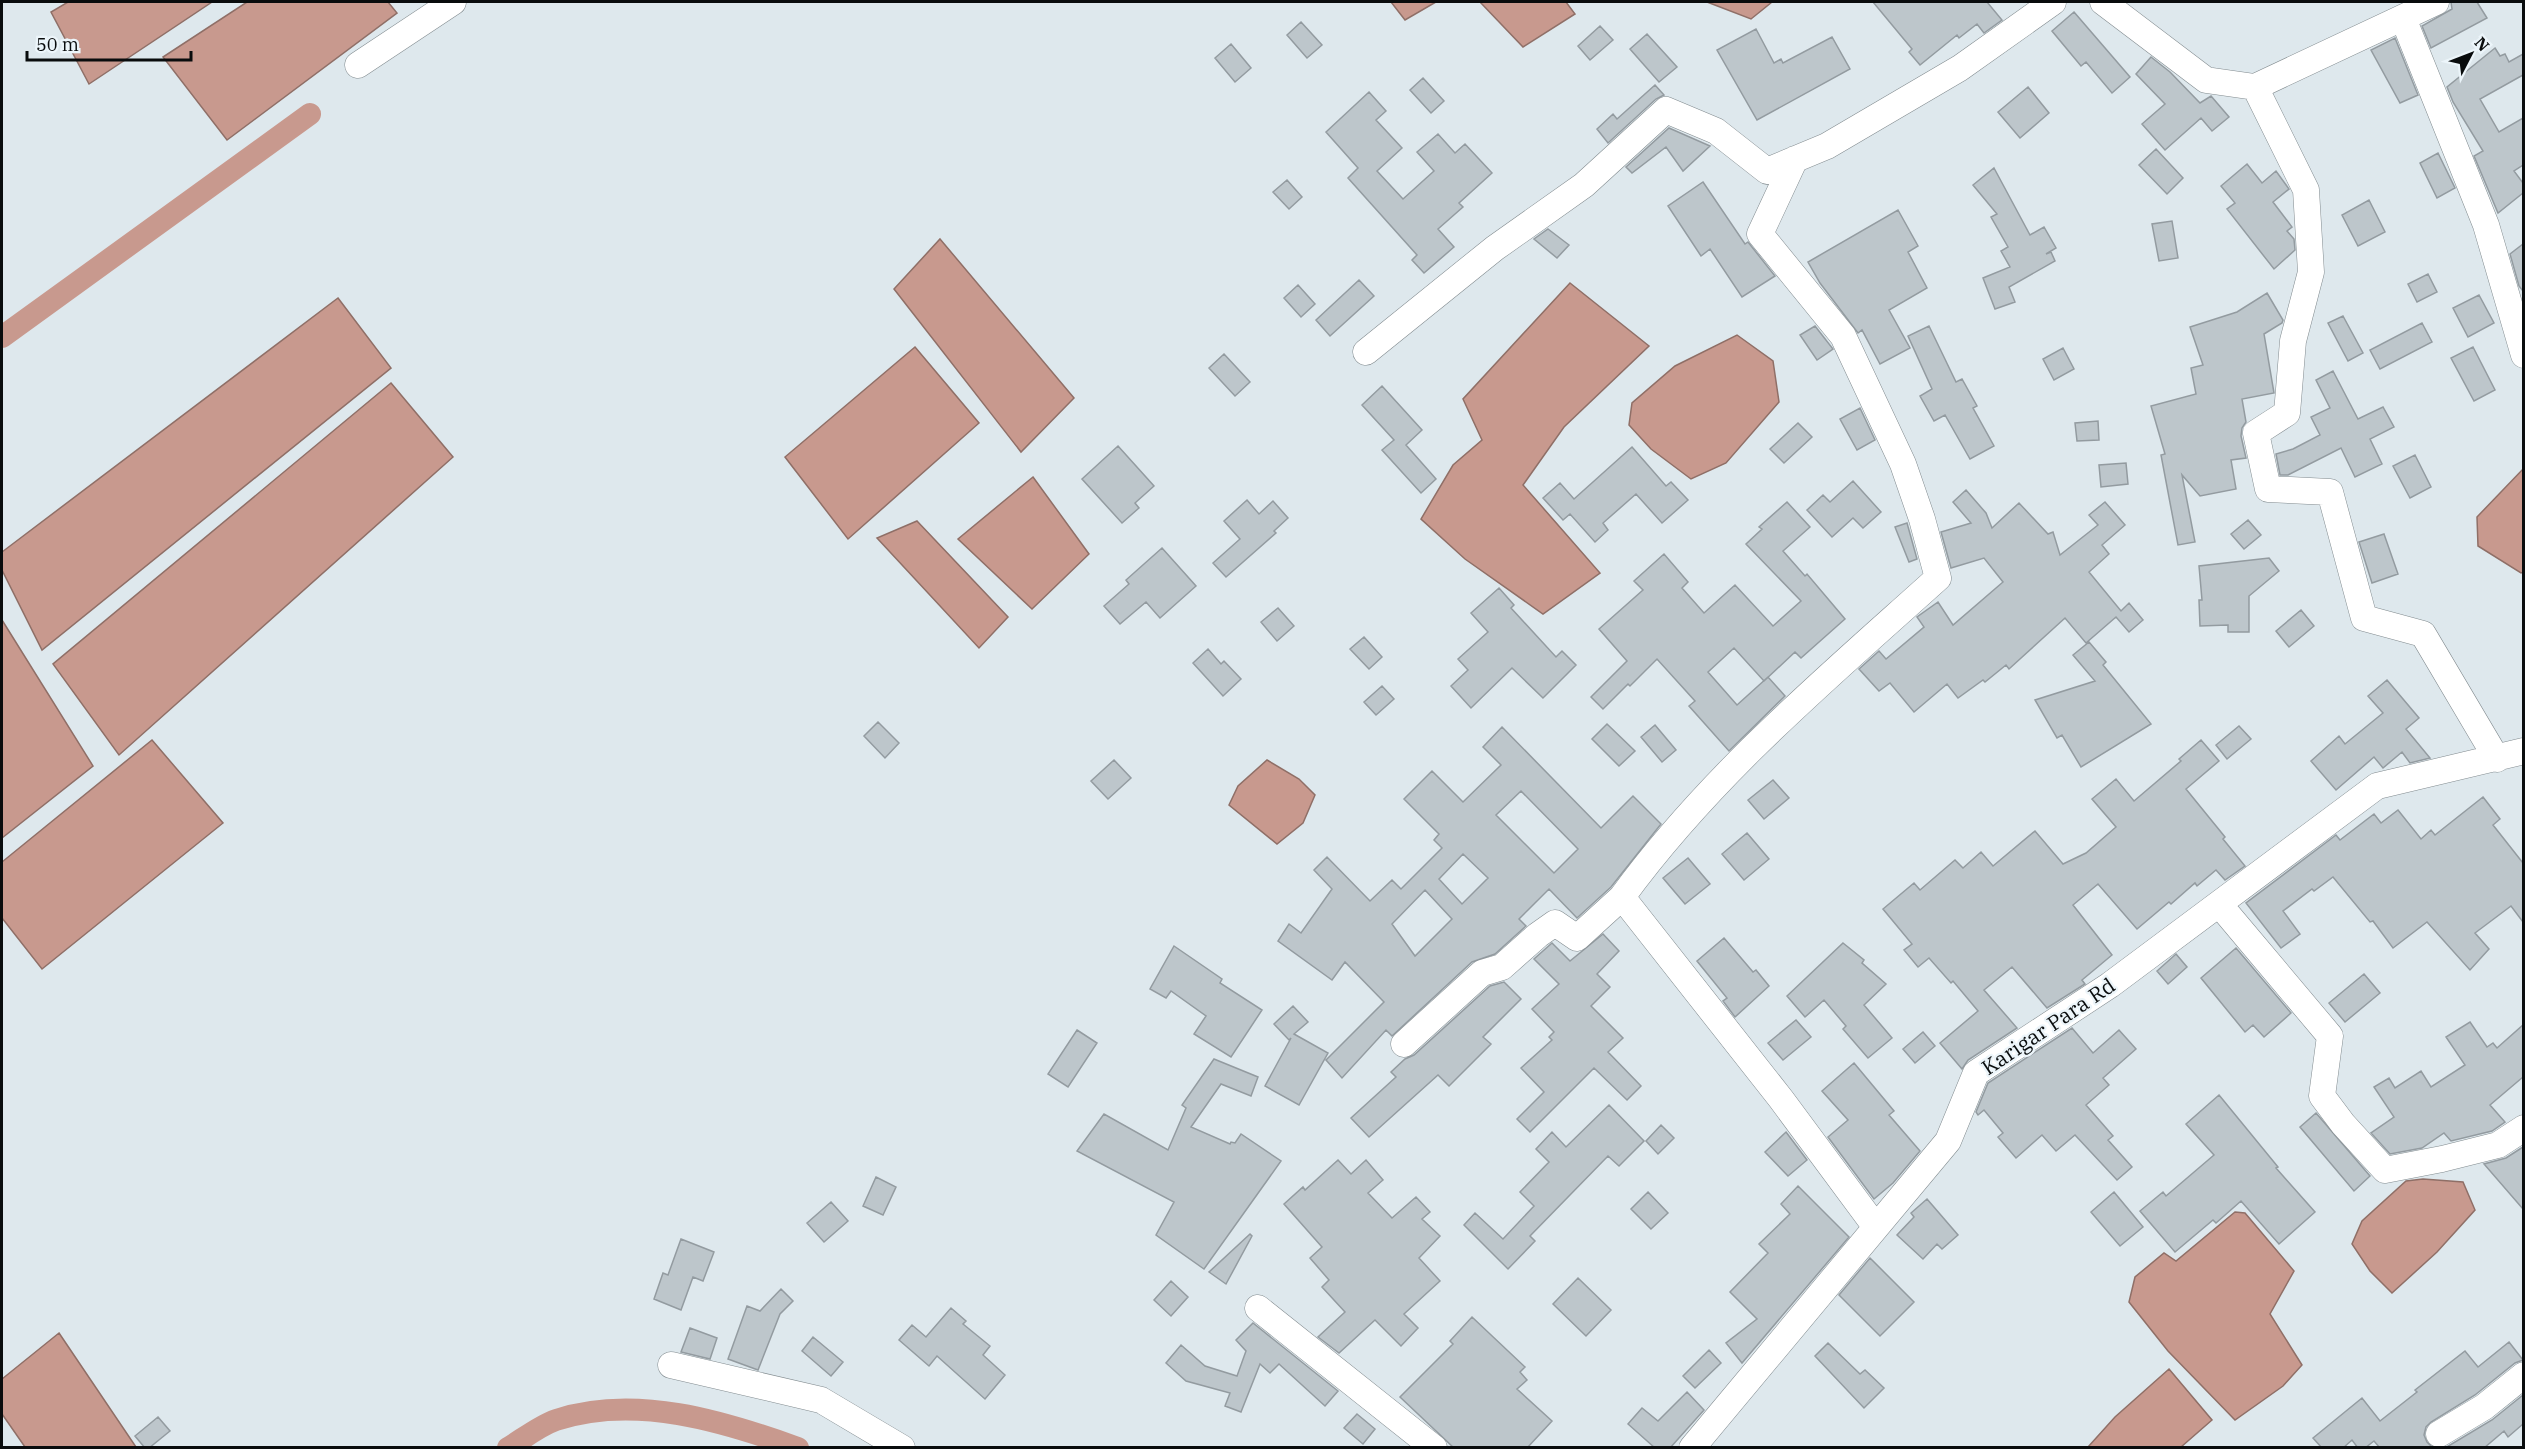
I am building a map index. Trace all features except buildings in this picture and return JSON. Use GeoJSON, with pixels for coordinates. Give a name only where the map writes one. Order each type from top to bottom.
{"type":"FeatureCollection","features":[{"type":"Feature","properties":{"kind":"street"},"geometry":{"type":"LineString","coordinates":[[358,65],[453,2]]}},
{"type":"Feature","properties":{"kind":"street"},"geometry":{"type":"LineString","coordinates":[[1366,352],[1495,248],[1584,185],[1666,110],[1716,131],[1767,171],[1827,146],[1960,68],[2053,2]]}},
{"type":"Feature","properties":{"kind":"street"},"geometry":{"type":"LineString","coordinates":[[2103,2],[2206,80],[2255,87],[2436,2]]}},
{"type":"Feature","properties":{"kind":"street"},"geometry":{"type":"LineString","coordinates":[[2403,18],[2486,225],[2523,355]]}},
{"type":"Feature","properties":{"kind":"street"},"geometry":{"type":"LineString","coordinates":[[2255,87],[2306,190],[2311,272],[2293,341],[2287,414],[2256,433],[2268,489],[2330,492],[2364,618],[2423,634],[2497,759]]}},
{"type":"Feature","properties":{"kind":"street"},"geometry":{"type":"LineString","coordinates":[[1404,1044],[1482,973],[1502,967],[1555,923],[1577,938],[1622,897],[1655,851],[1773,727],[1938,578],[1922,519],[1903,464],[1844,336],[1760,234],[1795,159]]}},
{"type":"Feature","properties":{"kind":"street","name":"Karigar Para Rd"},"geometry":{"type":"LineString","coordinates":[[1692,1448],[1948,1141],[1976,1073],[2110,985],[2377,786],[2523,751]]}},
{"type":"Feature","properties":{"kind":"street"},"geometry":{"type":"LineString","coordinates":[[1622,897],[1781,1099],[1875,1226]]}},
{"type":"Feature","properties":{"kind":"street"},"geometry":{"type":"LineString","coordinates":[[2219,904],[2330,1036],[2322,1096],[2343,1124],[2385,1170],[2498,1145],[2523,1128]]}},
{"type":"Feature","properties":{"kind":"street"},"geometry":{"type":"LineString","coordinates":[[1258,1308],[1434,1448]]}},
{"type":"Feature","properties":{"kind":"street"},"geometry":{"type":"LineString","coordinates":[[671,1365],[821,1400],[902,1448]]}},
{"type":"Feature","properties":{"kind":"street"},"geometry":{"type":"LineString","coordinates":[[2439,1434],[2484,1407],[2523,1375]]}},
{"type":"Feature","properties":{"kind":"shaded area"},"geometry":{"type":"Polygon","coordinates":[[[68,2],[212,2],[89,84],[51,12],[68,2]]]}},
{"type":"Feature","properties":{"kind":"shaded area"},"geometry":{"type":"Polygon","coordinates":[[[247,2],[388,2],[397,13],[227,140],[163,57],[247,2]]]}},
{"type":"Feature","properties":{"kind":"shaded area"},"geometry":{"type":"Polygon","coordinates":[[[1391,2],[1436,2],[1405,20],[1391,2]]]}},
{"type":"Feature","properties":{"kind":"shaded area"},"geometry":{"type":"Polygon","coordinates":[[[1480,2],[1566,2],[1575,14],[1523,47],[1480,2]]]}},
{"type":"Feature","properties":{"kind":"shaded area"},"geometry":{"type":"Polygon","coordinates":[[[1707,2],[1772,2],[1751,19],[1707,2]]]}},
{"type":"Feature","properties":{"kind":"shaded area"},"geometry":{"type":"Polygon","coordinates":[[[940,239],[1074,398],[1021,452],[894,289],[940,239]]]}},
{"type":"Feature","properties":{"kind":"shaded area"},"geometry":{"type":"Polygon","coordinates":[[[1570,283],[1649,346],[1564,427],[1523,485],[1600,573],[1543,614],[1465,559],[1421,519],[1453,465],[1482,440],[1463,399],[1570,283]]]}},
{"type":"Feature","properties":{"kind":"shaded area"},"geometry":{"type":"Polygon","coordinates":[[[338,298],[391,368],[42,650],[2,570],[2,552],[338,298]]]}},
{"type":"Feature","properties":{"kind":"shaded area"},"geometry":{"type":"Polygon","coordinates":[[[1737,335],[1773,361],[1779,402],[1726,463],[1691,479],[1651,449],[1629,425],[1632,403],[1675,366],[1737,335]]]}},
{"type":"Feature","properties":{"kind":"shaded area"},"geometry":{"type":"Polygon","coordinates":[[[915,347],[979,423],[848,539],[785,457],[915,347]]]}},
{"type":"Feature","properties":{"kind":"shaded area"},"geometry":{"type":"Polygon","coordinates":[[[391,383],[453,457],[119,755],[53,664],[391,383]]]}},
{"type":"Feature","properties":{"kind":"shaded area"},"geometry":{"type":"Polygon","coordinates":[[[2523,469],[2524,572],[2521,573],[2478,546],[2477,517],[2523,469]]]}},
{"type":"Feature","properties":{"kind":"shaded area"},"geometry":{"type":"Polygon","coordinates":[[[1033,477],[1089,554],[1032,609],[958,539],[1033,477]]]}},
{"type":"Feature","properties":{"kind":"shaded area"},"geometry":{"type":"Polygon","coordinates":[[[917,521],[1008,617],[979,648],[877,538],[917,521]]]}},
{"type":"Feature","properties":{"kind":"shaded area"},"geometry":{"type":"Polygon","coordinates":[[[2,620],[93,766],[2,838],[2,620]]]}},
{"type":"Feature","properties":{"kind":"shaded area"},"geometry":{"type":"Polygon","coordinates":[[[152,740],[223,823],[42,969],[2,918],[2,862],[152,740]]]}},
{"type":"Feature","properties":{"kind":"shaded area"},"geometry":{"type":"Polygon","coordinates":[[[1267,760],[1299,779],[1315,795],[1303,823],[1277,844],[1229,805],[1238,786],[1267,760]]]}},
{"type":"Feature","properties":{"kind":"shaded area"},"geometry":{"type":"Polygon","coordinates":[[[2423,1179],[2463,1182],[2475,1210],[2437,1252],[2392,1293],[2370,1271],[2352,1244],[2362,1221],[2406,1181],[2423,1179]]]}},
{"type":"Feature","properties":{"kind":"shaded area"},"geometry":{"type":"Polygon","coordinates":[[[2235,1212],[2245,1213],[2294,1271],[2270,1314],[2302,1365],[2283,1386],[2235,1420],[2168,1351],[2129,1302],[2135,1277],[2164,1253],[2176,1261],[2235,1212]]]}},
{"type":"Feature","properties":{"kind":"shaded area"},"geometry":{"type":"Polygon","coordinates":[[[59,1333],[136,1447],[25,1447],[2,1414],[2,1379],[59,1333]]]}},
{"type":"Feature","properties":{"kind":"shaded area"},"geometry":{"type":"Polygon","coordinates":[[[2169,1369],[2212,1420],[2181,1447],[2088,1447],[2115,1417],[2169,1369]]]}},
{"type":"Feature","properties":{"kind":"waterway"},"geometry":{"type":"LineString","coordinates":[[2,337],[310,114]]}},
{"type":"Feature","properties":{"kind":"waterway"},"geometry":{"type":"LineString","coordinates":[[508,1448],[556,1420],[586,1413],[617,1410],[648,1410],[709,1420],[798,1448]]}}]}
